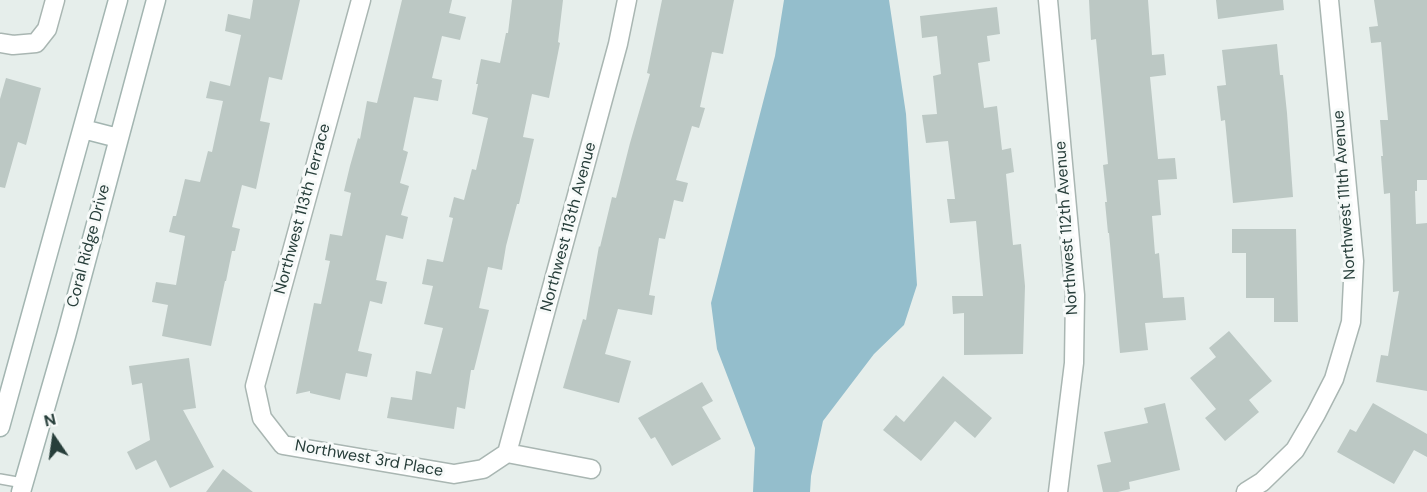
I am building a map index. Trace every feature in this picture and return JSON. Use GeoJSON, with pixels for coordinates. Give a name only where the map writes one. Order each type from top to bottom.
{"type":"FeatureCollection","features":[{"type":"Feature","properties":{"kind":"street"},"geometry":{"type":"LineString","coordinates":[[0,43],[13,45],[36,43],[47,29],[56,0]]}},
{"type":"Feature","properties":{"kind":"street"},"geometry":{"type":"LineString","coordinates":[[0,427],[118,0]]}},
{"type":"Feature","properties":{"kind":"street","name":"Coral Ridge Drive"},"geometry":{"type":"LineString","coordinates":[[22,487],[66,336],[156,0]]}},
{"type":"Feature","properties":{"kind":"street","name":"Northwest 113th Terrace"},"geometry":{"type":"LineString","coordinates":[[262,418],[255,386],[361,0]]}},
{"type":"Feature","properties":{"kind":"street","name":"Northwest 113th Avenue"},"geometry":{"type":"LineString","coordinates":[[507,453],[618,44],[627,0]]}},
{"type":"Feature","properties":{"kind":"street","name":"Northwest 112th Avenue"},"geometry":{"type":"LineString","coordinates":[[1048,0],[1075,295],[1074,363],[1058,492]]}},
{"type":"Feature","properties":{"kind":"street","name":"Northwest 111th Avenue"},"geometry":{"type":"LineString","coordinates":[[1246,492],[1262,482],[1295,450],[1334,379],[1351,322],[1354,261],[1329,0]]}},
{"type":"Feature","properties":{"kind":"street"},"geometry":{"type":"LineString","coordinates":[[83,129],[118,138]]}},
{"type":"Feature","properties":{"kind":"street","name":"Northwest 3rd Place"},"geometry":{"type":"LineString","coordinates":[[262,418],[283,445],[454,474],[483,469],[507,453]]}},
{"type":"Feature","properties":{"kind":"street"},"geometry":{"type":"LineString","coordinates":[[507,453],[591,469]]}},
{"type":"Feature","properties":{"kind":"lane"},"geometry":{"type":"LineString","coordinates":[[0,478],[22,487]]}},
{"type":"Feature","properties":{"kind":"water"},"geometry":{"type":"Polygon","coordinates":[[[784,0],[889,0],[906,114],[917,285],[904,325],[874,354],[823,421],[811,476],[810,492],[753,492],[755,448],[717,349],[711,303],[775,56],[784,0]]]}},
{"type":"Feature","properties":{"kind":"building"},"geometry":{"type":"Polygon","coordinates":[[[253,0],[300,0],[282,80],[269,77],[260,121],[270,123],[256,189],[242,185],[232,227],[240,229],[235,251],[232,251],[211,346],[162,336],[168,305],[152,302],[156,282],[176,285],[185,236],[169,232],[173,216],[176,216],[185,179],[200,182],[208,151],[212,152],[223,101],[206,98],[210,81],[230,86],[241,35],[225,31],[228,14],[250,19],[253,0]]]}},
{"type":"Feature","properties":{"kind":"building"},"geometry":{"type":"Polygon","coordinates":[[[402,0],[452,0],[449,13],[466,17],[460,40],[442,36],[432,78],[442,80],[438,101],[414,97],[403,150],[408,152],[400,183],[409,186],[401,215],[408,217],[403,239],[386,235],[376,280],[387,282],[382,304],[370,301],[358,351],[372,354],[367,377],[346,373],[340,400],[310,393],[310,391],[296,394],[314,303],[321,304],[330,261],[325,260],[330,234],[342,236],[351,193],[344,191],[350,166],[358,138],[360,139],[367,101],[377,103],[402,0]]]}},
{"type":"Feature","properties":{"kind":"building"},"geometry":{"type":"Polygon","coordinates":[[[512,0],[563,0],[558,42],[560,43],[549,98],[532,94],[523,137],[534,139],[519,204],[517,204],[506,246],[502,270],[488,267],[479,308],[489,310],[474,370],[471,370],[465,409],[457,407],[454,429],[387,418],[391,397],[412,400],[416,371],[431,374],[443,328],[424,324],[433,286],[422,284],[427,259],[443,262],[453,218],[449,217],[454,197],[464,200],[472,169],[476,170],[488,118],[472,114],[481,59],[500,63],[506,33],[508,33],[512,0]]]}},
{"type":"Feature","properties":{"kind":"building"},"geometry":{"type":"Polygon","coordinates":[[[662,0],[734,0],[723,54],[712,52],[700,107],[705,108],[699,128],[692,126],[676,180],[688,183],[683,202],[674,200],[665,239],[659,238],[649,295],[655,296],[652,315],[618,309],[605,354],[631,361],[619,403],[563,388],[583,319],[586,320],[599,246],[612,197],[616,198],[650,74],[647,73],[662,0]]]}},
{"type":"Feature","properties":{"kind":"building"},"geometry":{"type":"Polygon","coordinates":[[[1089,0],[1148,0],[1152,55],[1164,54],[1166,75],[1150,77],[1158,159],[1175,158],[1177,179],[1158,180],[1161,215],[1152,216],[1155,254],[1159,253],[1163,298],[1184,297],[1186,320],[1145,323],[1148,350],[1120,353],[1105,202],[1107,202],[1103,165],[1108,164],[1096,39],[1091,40],[1089,0]]]}},
{"type":"Feature","properties":{"kind":"building"},"geometry":{"type":"Polygon","coordinates":[[[1216,0],[1283,0],[1284,10],[1218,19],[1216,0]]]}},
{"type":"Feature","properties":{"kind":"building"},"geometry":{"type":"Polygon","coordinates":[[[1374,0],[1427,0],[1427,180],[1417,180],[1417,191],[1415,191],[1416,224],[1427,223],[1427,391],[1376,382],[1381,355],[1388,356],[1399,291],[1393,292],[1390,193],[1384,194],[1381,156],[1383,156],[1380,120],[1388,120],[1381,42],[1371,43],[1369,27],[1378,26],[1374,0]]]}},
{"type":"Feature","properties":{"kind":"building"},"geometry":{"type":"Polygon","coordinates":[[[997,7],[1000,34],[987,36],[990,61],[978,63],[984,108],[997,106],[1002,150],[1011,148],[1014,172],[1006,174],[1013,245],[1021,244],[1025,286],[1023,354],[964,355],[964,313],[953,314],[952,296],[983,296],[976,221],[950,223],[947,199],[955,199],[948,141],[926,143],[922,115],[937,114],[933,76],[941,74],[937,36],[922,38],[920,16],[997,7]]]}},
{"type":"Feature","properties":{"kind":"building"},"geometry":{"type":"Polygon","coordinates":[[[1277,44],[1287,113],[1293,197],[1233,203],[1225,120],[1221,121],[1217,86],[1226,85],[1222,50],[1277,44]]]}},
{"type":"Feature","properties":{"kind":"building"},"geometry":{"type":"Polygon","coordinates":[[[6,78],[41,88],[26,145],[18,142],[5,188],[0,187],[0,99],[6,78]]]}},
{"type":"Feature","properties":{"kind":"building"},"geometry":{"type":"Polygon","coordinates":[[[1232,229],[1296,229],[1298,322],[1274,322],[1274,298],[1246,298],[1246,253],[1232,253],[1232,229]]]}},
{"type":"Feature","properties":{"kind":"building"},"geometry":{"type":"Polygon","coordinates":[[[1229,331],[1272,381],[1249,400],[1259,412],[1225,441],[1205,418],[1216,409],[1190,378],[1216,357],[1209,348],[1229,331]]]}},
{"type":"Feature","properties":{"kind":"building"},"geometry":{"type":"Polygon","coordinates":[[[189,358],[196,408],[183,410],[214,467],[170,488],[156,460],[136,470],[127,452],[150,440],[142,383],[132,385],[129,366],[189,358]]]}},
{"type":"Feature","properties":{"kind":"building"},"geometry":{"type":"Polygon","coordinates":[[[943,376],[992,418],[975,438],[955,421],[921,461],[883,430],[896,415],[904,422],[943,376]]]}},
{"type":"Feature","properties":{"kind":"building"},"geometry":{"type":"Polygon","coordinates":[[[702,382],[713,401],[702,407],[721,439],[672,466],[655,437],[651,439],[638,418],[702,382]]]}},
{"type":"Feature","properties":{"kind":"building"},"geometry":{"type":"Polygon","coordinates":[[[1165,403],[1180,470],[1129,482],[1130,489],[1103,492],[1097,465],[1111,462],[1104,432],[1148,423],[1144,408],[1165,403]]]}},
{"type":"Feature","properties":{"kind":"building"},"geometry":{"type":"Polygon","coordinates":[[[1373,403],[1427,434],[1427,457],[1414,450],[1394,484],[1337,452],[1350,429],[1356,432],[1373,403]]]}},
{"type":"Feature","properties":{"kind":"building"},"geometry":{"type":"Polygon","coordinates":[[[223,469],[253,492],[206,492],[223,469]]]}}]}
